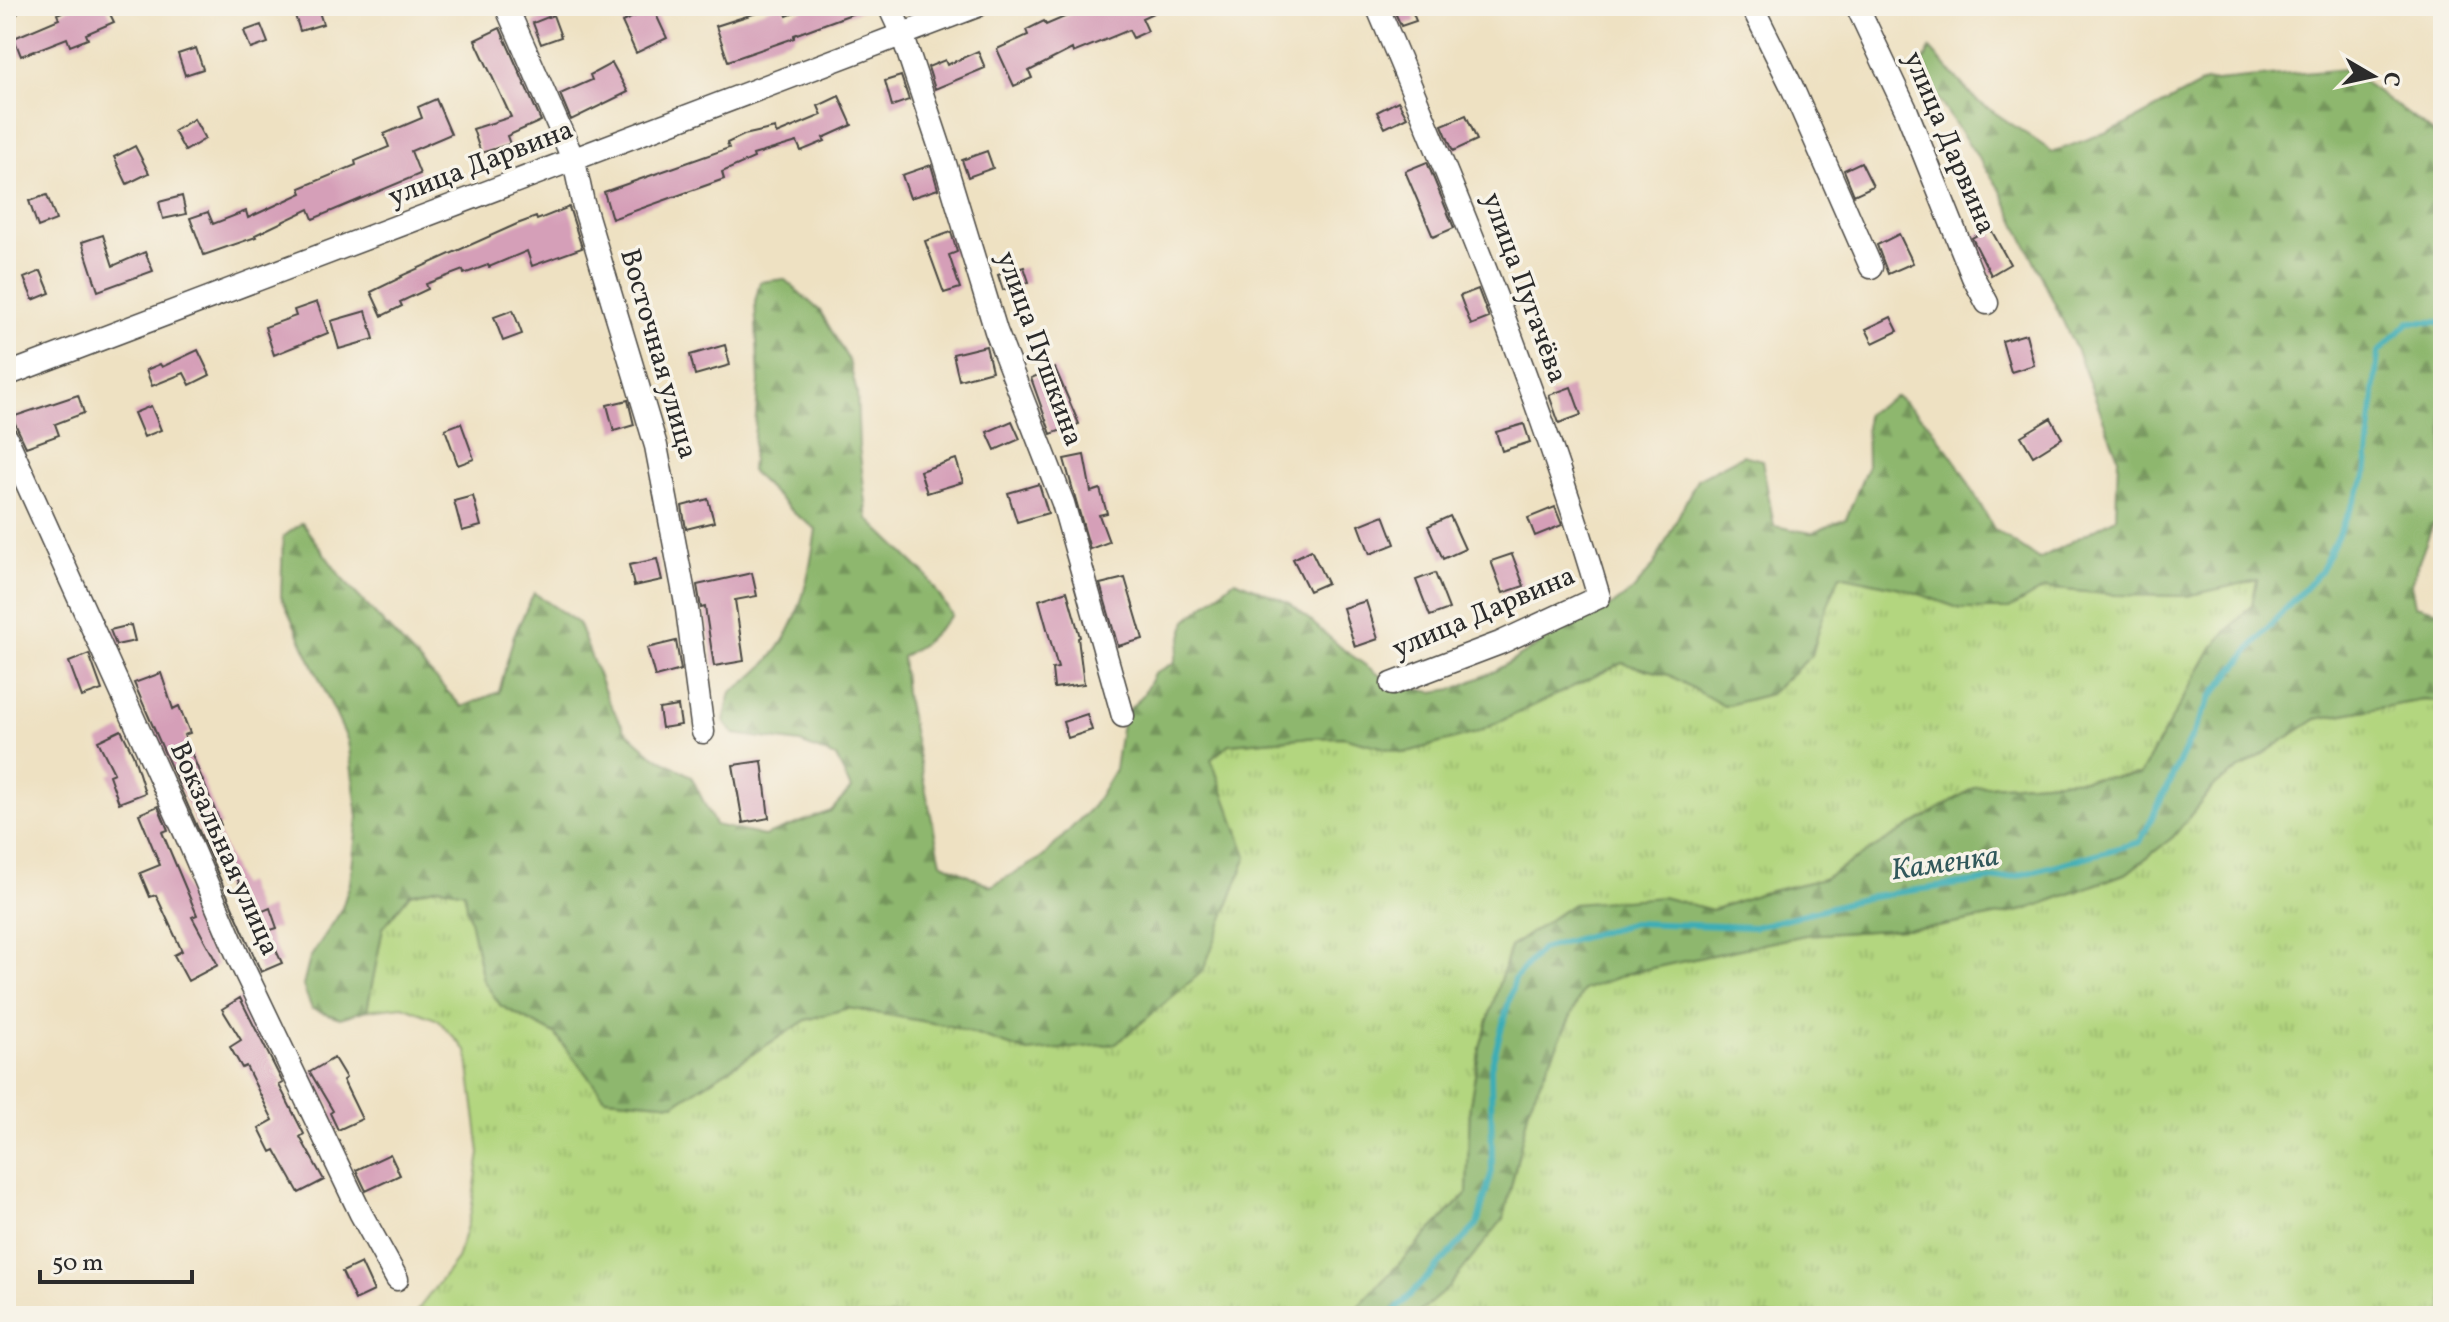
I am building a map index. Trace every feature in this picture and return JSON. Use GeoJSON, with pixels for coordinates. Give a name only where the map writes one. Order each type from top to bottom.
{"type":"FeatureCollection","features":[{"type":"Feature","properties":{"kind":"street","name":"Восточная улица"},"geometry":{"type":"LineString","coordinates":[[506,6],[574,161],[583,203],[656,446],[687,609],[703,732]]}},
{"type":"Feature","properties":{"kind":"street","name":"улица Пушкина"},"geometry":{"type":"LineString","coordinates":[[889,6],[902,34],[943,157],[996,331],[1063,503],[1123,716]]}},
{"type":"Feature","properties":{"kind":"street","name":"улица Дарвина"},"geometry":{"type":"LineString","coordinates":[[6,375],[977,6]]}},
{"type":"Feature","properties":{"kind":"street","name":"улица Пугачёва"},"geometry":{"type":"LineString","coordinates":[[1377,6],[1466,215],[1573,505],[1599,597]]}},
{"type":"Feature","properties":{"kind":"street"},"geometry":{"type":"LineString","coordinates":[[1752,6],[1791,85],[1871,267]]}},
{"type":"Feature","properties":{"kind":"street","name":"улица Дарвина"},"geometry":{"type":"LineString","coordinates":[[1857,6],[1907,112],[1973,277],[1987,303]]}},
{"type":"Feature","properties":{"kind":"street","name":"Вокзальная улица"},"geometry":{"type":"LineString","coordinates":[[6,437],[240,961],[361,1214],[397,1279]]}},
{"type":"Feature","properties":{"kind":"street","name":"улица Дарвина"},"geometry":{"type":"LineString","coordinates":[[1392,684],[1500,643],[1599,597]]}},
{"type":"Feature","properties":{"kind":"green space"},"geometry":{"type":"Polygon","coordinates":[[[1930,49],[1976,100],[2053,152],[2121,127],[2205,82],[2346,69],[2432,132],[2443,149],[2443,518],[2433,524],[2411,583],[2415,605],[2443,612],[2443,701],[2423,700],[2316,719],[2214,786],[2173,837],[2127,873],[2025,910],[1938,927],[1805,935],[1629,973],[1583,990],[1530,1103],[1504,1218],[1448,1288],[1415,1316],[1349,1316],[1467,1193],[1470,1104],[1480,1047],[1510,947],[1573,904],[1662,897],[1712,910],[1762,893],[1823,879],[1975,787],[2140,775],[2213,646],[2252,605],[2257,580],[2187,596],[2115,595],[2045,588],[2009,609],[1961,609],[1905,589],[1840,575],[1821,622],[1812,655],[1770,694],[1724,706],[1669,675],[1622,663],[1476,733],[1404,753],[1343,737],[1230,744],[1211,759],[1247,856],[1203,971],[1116,1044],[1028,1052],[950,1026],[848,1008],[806,1020],[674,1104],[605,1098],[555,1034],[501,1006],[483,980],[464,892],[439,887],[410,894],[383,928],[367,1010],[340,1018],[312,1009],[303,986],[310,958],[341,911],[350,883],[358,817],[348,741],[281,596],[283,537],[302,523],[344,581],[462,707],[499,692],[514,635],[534,593],[578,623],[608,700],[625,730],[653,755],[691,776],[715,825],[764,836],[831,811],[851,789],[836,757],[800,743],[734,734],[724,721],[731,692],[769,660],[793,622],[807,578],[816,529],[795,514],[751,471],[759,382],[755,302],[760,282],[784,279],[820,311],[849,361],[857,393],[859,446],[868,519],[926,575],[952,615],[924,643],[902,657],[905,693],[941,862],[991,886],[1043,857],[1093,806],[1115,769],[1123,716],[1143,695],[1154,674],[1174,663],[1187,620],[1235,580],[1290,603],[1344,650],[1392,684],[1432,692],[1454,689],[1495,671],[1562,631],[1602,613],[1633,590],[1654,565],[1697,479],[1743,455],[1762,460],[1774,526],[1812,533],[1846,519],[1867,468],[1866,414],[1896,396],[1929,424],[1958,465],[1994,529],[2039,559],[2116,518],[2118,457],[2077,351],[2001,191],[1919,71],[1930,49]]]}},
{"type":"Feature","properties":{"kind":"green space"},"geometry":{"type":"Polygon","coordinates":[[[1840,575],[1905,589],[1961,609],[2009,609],[2045,588],[2115,595],[2187,596],[2257,580],[2252,605],[2213,646],[2140,775],[1975,787],[1823,879],[1762,893],[1712,910],[1662,897],[1510,947],[1480,1047],[1470,1104],[1467,1193],[1349,1316],[413,1316],[457,1259],[471,1212],[480,1153],[467,1051],[438,1020],[403,1006],[367,1010],[383,928],[410,894],[439,887],[465,892],[483,980],[501,1006],[555,1034],[605,1098],[674,1104],[806,1020],[848,1008],[950,1026],[1028,1052],[1203,970],[1247,856],[1211,759],[1230,744],[1343,737],[1404,753],[1476,733],[1622,663],[1669,675],[1724,706],[1770,694],[1812,655],[1821,622],[1840,575]]]}},
{"type":"Feature","properties":{"kind":"green space"},"geometry":{"type":"Polygon","coordinates":[[[2423,700],[2443,701],[2443,1316],[1416,1316],[1504,1218],[1530,1103],[1583,990],[1629,973],[1805,935],[1938,927],[2025,910],[2127,873],[2173,837],[2214,786],[2316,719],[2423,700]]]}},
{"type":"Feature","properties":{"kind":"building"},"geometry":{"type":"Polygon","coordinates":[[[76,6],[106,6],[114,22],[86,34],[88,39],[70,46],[67,38],[21,56],[14,38],[59,19],[57,14],[76,6]]]}},
{"type":"Feature","properties":{"kind":"building"},"geometry":{"type":"Polygon","coordinates":[[[292,6],[317,6],[323,24],[300,31],[292,6]]]}},
{"type":"Feature","properties":{"kind":"building"},"geometry":{"type":"Polygon","coordinates":[[[783,6],[787,16],[812,6],[868,8],[728,61],[716,26],[783,6]]]}},
{"type":"Feature","properties":{"kind":"building"},"geometry":{"type":"Polygon","coordinates":[[[1090,6],[1168,6],[1142,18],[1148,31],[1133,38],[1129,30],[1073,53],[1072,49],[1029,71],[1032,78],[1014,86],[997,49],[1028,35],[1026,30],[1044,21],[1046,25],[1090,6]]]}},
{"type":"Feature","properties":{"kind":"building"},"geometry":{"type":"Polygon","coordinates":[[[1410,6],[1416,21],[1401,26],[1393,8],[1410,6]]]}},
{"type":"Feature","properties":{"kind":"building"},"geometry":{"type":"Polygon","coordinates":[[[653,8],[667,38],[636,53],[622,22],[653,8]]]}},
{"type":"Feature","properties":{"kind":"building"},"geometry":{"type":"Polygon","coordinates":[[[553,15],[561,37],[541,44],[533,23],[553,15]]]}},
{"type":"Feature","properties":{"kind":"building"},"geometry":{"type":"Polygon","coordinates":[[[261,25],[268,43],[251,49],[244,31],[261,25]]]}},
{"type":"Feature","properties":{"kind":"building"},"geometry":{"type":"Polygon","coordinates":[[[500,28],[541,121],[507,136],[510,144],[481,153],[473,129],[511,117],[475,40],[500,28]]]}},
{"type":"Feature","properties":{"kind":"building"},"geometry":{"type":"Polygon","coordinates":[[[196,48],[203,69],[185,75],[178,54],[196,48]]]}},
{"type":"Feature","properties":{"kind":"building"},"geometry":{"type":"Polygon","coordinates":[[[978,51],[985,68],[935,89],[928,67],[945,60],[947,65],[978,51]]]}},
{"type":"Feature","properties":{"kind":"building"},"geometry":{"type":"Polygon","coordinates":[[[612,63],[628,92],[571,120],[560,94],[592,80],[590,75],[612,63]]]}},
{"type":"Feature","properties":{"kind":"building"},"geometry":{"type":"Polygon","coordinates":[[[901,76],[909,100],[892,106],[885,81],[901,76]]]}},
{"type":"Feature","properties":{"kind":"building"},"geometry":{"type":"Polygon","coordinates":[[[839,96],[852,125],[823,138],[825,141],[801,151],[797,142],[753,155],[754,158],[722,172],[724,179],[612,219],[604,192],[729,148],[727,143],[744,135],[775,128],[776,134],[822,115],[818,106],[839,96]]]}},
{"type":"Feature","properties":{"kind":"building"},"geometry":{"type":"Polygon","coordinates":[[[436,99],[451,134],[411,151],[420,174],[313,219],[309,209],[256,237],[204,255],[190,218],[208,212],[213,224],[246,211],[248,218],[302,193],[300,188],[356,165],[355,161],[389,147],[384,134],[422,118],[418,107],[436,99]]]}},
{"type":"Feature","properties":{"kind":"building"},"geometry":{"type":"Polygon","coordinates":[[[1398,101],[1407,117],[1385,128],[1377,112],[1398,101]]]}},
{"type":"Feature","properties":{"kind":"building"},"geometry":{"type":"Polygon","coordinates":[[[1466,115],[1477,140],[1453,151],[1442,125],[1466,115]]]}},
{"type":"Feature","properties":{"kind":"building"},"geometry":{"type":"Polygon","coordinates":[[[194,119],[205,139],[185,151],[174,131],[194,119]]]}},
{"type":"Feature","properties":{"kind":"building"},"geometry":{"type":"Polygon","coordinates":[[[135,146],[149,173],[127,184],[114,157],[135,146]]]}},
{"type":"Feature","properties":{"kind":"building"},"geometry":{"type":"Polygon","coordinates":[[[987,151],[993,168],[968,177],[962,160],[987,151]]]}},
{"type":"Feature","properties":{"kind":"building"},"geometry":{"type":"Polygon","coordinates":[[[1427,162],[1454,228],[1433,237],[1405,171],[1427,162]]]}},
{"type":"Feature","properties":{"kind":"building"},"geometry":{"type":"Polygon","coordinates":[[[1861,162],[1873,186],[1854,195],[1844,170],[1861,162]]]}},
{"type":"Feature","properties":{"kind":"building"},"geometry":{"type":"Polygon","coordinates":[[[931,165],[938,189],[910,198],[902,175],[931,165]]]}},
{"type":"Feature","properties":{"kind":"building"},"geometry":{"type":"Polygon","coordinates":[[[47,195],[56,220],[38,227],[29,201],[47,195]]]}},
{"type":"Feature","properties":{"kind":"building"},"geometry":{"type":"Polygon","coordinates":[[[182,196],[186,214],[163,219],[159,202],[182,196]]]}},
{"type":"Feature","properties":{"kind":"building"},"geometry":{"type":"Polygon","coordinates":[[[569,207],[582,248],[532,266],[527,251],[489,267],[464,274],[463,270],[426,284],[428,289],[400,302],[402,306],[382,316],[371,292],[517,224],[536,217],[537,220],[569,207]]]}},
{"type":"Feature","properties":{"kind":"building"},"geometry":{"type":"Polygon","coordinates":[[[1990,228],[2010,264],[1991,275],[1972,238],[1990,228]]]}},
{"type":"Feature","properties":{"kind":"building"},"geometry":{"type":"Polygon","coordinates":[[[951,232],[957,252],[949,255],[960,288],[944,293],[925,241],[951,232]]]}},
{"type":"Feature","properties":{"kind":"building"},"geometry":{"type":"Polygon","coordinates":[[[1899,234],[1913,263],[1888,274],[1877,245],[1899,234]]]}},
{"type":"Feature","properties":{"kind":"building"},"geometry":{"type":"Polygon","coordinates":[[[103,235],[113,266],[145,252],[153,271],[98,291],[82,242],[103,235]]]}},
{"type":"Feature","properties":{"kind":"building"},"geometry":{"type":"Polygon","coordinates":[[[1024,267],[1029,282],[1003,290],[998,275],[1024,267]]]}},
{"type":"Feature","properties":{"kind":"building"},"geometry":{"type":"Polygon","coordinates":[[[41,271],[50,293],[33,300],[24,278],[41,271]]]}},
{"type":"Feature","properties":{"kind":"building"},"geometry":{"type":"Polygon","coordinates":[[[1478,289],[1489,318],[1471,325],[1460,296],[1478,289]]]}},
{"type":"Feature","properties":{"kind":"building"},"geometry":{"type":"Polygon","coordinates":[[[317,302],[328,333],[274,355],[265,327],[296,316],[294,310],[317,302]]]}},
{"type":"Feature","properties":{"kind":"building"},"geometry":{"type":"Polygon","coordinates":[[[513,310],[522,334],[503,341],[494,317],[513,310]]]}},
{"type":"Feature","properties":{"kind":"building"},"geometry":{"type":"Polygon","coordinates":[[[366,311],[374,339],[339,349],[331,321],[366,311]]]}},
{"type":"Feature","properties":{"kind":"building"},"geometry":{"type":"Polygon","coordinates":[[[1891,317],[1898,331],[1873,343],[1866,329],[1891,317]]]}},
{"type":"Feature","properties":{"kind":"building"},"geometry":{"type":"Polygon","coordinates":[[[2026,334],[2034,365],[2011,372],[2002,341],[2026,334]]]}},
{"type":"Feature","properties":{"kind":"building"},"geometry":{"type":"Polygon","coordinates":[[[725,345],[730,365],[695,375],[690,355],[725,345]]]}},
{"type":"Feature","properties":{"kind":"building"},"geometry":{"type":"Polygon","coordinates":[[[986,346],[992,371],[959,380],[953,354],[986,346]]]}},
{"type":"Feature","properties":{"kind":"building"},"geometry":{"type":"Polygon","coordinates":[[[198,350],[210,375],[190,385],[184,373],[152,386],[146,370],[160,364],[162,367],[198,350]]]}},
{"type":"Feature","properties":{"kind":"building"},"geometry":{"type":"Polygon","coordinates":[[[1055,368],[1079,424],[1051,434],[1031,378],[1055,368]]]}},
{"type":"Feature","properties":{"kind":"building"},"geometry":{"type":"Polygon","coordinates":[[[1571,387],[1581,415],[1559,423],[1549,395],[1571,387]]]}},
{"type":"Feature","properties":{"kind":"building"},"geometry":{"type":"Polygon","coordinates":[[[78,395],[84,413],[55,424],[59,435],[26,447],[12,417],[78,395]]]}},
{"type":"Feature","properties":{"kind":"building"},"geometry":{"type":"Polygon","coordinates":[[[628,400],[634,425],[614,431],[607,405],[628,400]]]}},
{"type":"Feature","properties":{"kind":"building"},"geometry":{"type":"Polygon","coordinates":[[[151,406],[161,430],[144,437],[134,413],[151,406]]]}},
{"type":"Feature","properties":{"kind":"building"},"geometry":{"type":"Polygon","coordinates":[[[2051,418],[2062,438],[2033,456],[2021,436],[2051,418]]]}},
{"type":"Feature","properties":{"kind":"building"},"geometry":{"type":"Polygon","coordinates":[[[1012,421],[1020,439],[995,450],[987,432],[1012,421]]]}},
{"type":"Feature","properties":{"kind":"building"},"geometry":{"type":"Polygon","coordinates":[[[461,423],[474,459],[458,465],[445,429],[461,423]]]}},
{"type":"Feature","properties":{"kind":"building"},"geometry":{"type":"Polygon","coordinates":[[[1524,424],[1530,442],[1502,451],[1496,432],[1524,424]]]}},
{"type":"Feature","properties":{"kind":"building"},"geometry":{"type":"Polygon","coordinates":[[[1084,455],[1091,492],[1100,489],[1107,513],[1099,515],[1109,542],[1090,549],[1064,459],[1084,455]]]}},
{"type":"Feature","properties":{"kind":"building"},"geometry":{"type":"Polygon","coordinates":[[[956,459],[963,482],[927,493],[920,471],[956,459]]]}},
{"type":"Feature","properties":{"kind":"building"},"geometry":{"type":"Polygon","coordinates":[[[1039,484],[1048,513],[1017,522],[1008,493],[1039,484]]]}},
{"type":"Feature","properties":{"kind":"building"},"geometry":{"type":"Polygon","coordinates":[[[473,496],[481,526],[462,531],[454,501],[473,496]]]}},
{"type":"Feature","properties":{"kind":"building"},"geometry":{"type":"Polygon","coordinates":[[[708,499],[714,522],[686,529],[682,506],[708,499]]]}},
{"type":"Feature","properties":{"kind":"building"},"geometry":{"type":"Polygon","coordinates":[[[1555,507],[1562,525],[1535,536],[1528,518],[1555,507]]]}},
{"type":"Feature","properties":{"kind":"building"},"geometry":{"type":"Polygon","coordinates":[[[1384,515],[1395,544],[1370,554],[1359,525],[1384,515]]]}},
{"type":"Feature","properties":{"kind":"building"},"geometry":{"type":"Polygon","coordinates":[[[1450,516],[1465,549],[1443,559],[1428,526],[1450,516]]]}},
{"type":"Feature","properties":{"kind":"building"},"geometry":{"type":"Polygon","coordinates":[[[1311,550],[1327,583],[1309,591],[1293,559],[1311,550]]]}},
{"type":"Feature","properties":{"kind":"building"},"geometry":{"type":"Polygon","coordinates":[[[1512,554],[1524,586],[1503,593],[1491,561],[1512,554]]]}},
{"type":"Feature","properties":{"kind":"building"},"geometry":{"type":"Polygon","coordinates":[[[657,559],[662,580],[634,586],[629,565],[657,559]]]}},
{"type":"Feature","properties":{"kind":"building"},"geometry":{"type":"Polygon","coordinates":[[[752,573],[757,596],[735,600],[744,661],[714,666],[705,607],[701,608],[697,585],[752,573]]]}},
{"type":"Feature","properties":{"kind":"building"},"geometry":{"type":"Polygon","coordinates":[[[1435,573],[1449,609],[1430,616],[1416,580],[1435,573]]]}},
{"type":"Feature","properties":{"kind":"building"},"geometry":{"type":"Polygon","coordinates":[[[1125,578],[1143,639],[1118,646],[1100,584],[1125,578]]]}},
{"type":"Feature","properties":{"kind":"building"},"geometry":{"type":"Polygon","coordinates":[[[1067,591],[1080,637],[1084,684],[1054,688],[1052,669],[1058,668],[1039,600],[1067,591]]]}},
{"type":"Feature","properties":{"kind":"building"},"geometry":{"type":"Polygon","coordinates":[[[1366,601],[1378,639],[1355,647],[1343,608],[1366,601]]]}},
{"type":"Feature","properties":{"kind":"building"},"geometry":{"type":"Polygon","coordinates":[[[131,625],[135,641],[116,645],[110,630],[131,625]]]}},
{"type":"Feature","properties":{"kind":"building"},"geometry":{"type":"Polygon","coordinates":[[[676,641],[681,670],[655,677],[647,648],[676,641]]]}},
{"type":"Feature","properties":{"kind":"building"},"geometry":{"type":"Polygon","coordinates":[[[89,654],[102,690],[82,697],[69,662],[89,654]]]}},
{"type":"Feature","properties":{"kind":"building"},"geometry":{"type":"Polygon","coordinates":[[[161,673],[173,709],[179,706],[190,733],[184,735],[221,825],[216,827],[240,885],[246,882],[258,913],[270,908],[277,928],[267,931],[282,963],[261,972],[134,683],[161,673]]]}},
{"type":"Feature","properties":{"kind":"building"},"geometry":{"type":"Polygon","coordinates":[[[678,706],[681,725],[662,728],[659,709],[678,706]]]}},
{"type":"Feature","properties":{"kind":"building"},"geometry":{"type":"Polygon","coordinates":[[[1087,714],[1092,730],[1068,738],[1063,722],[1087,714]]]}},
{"type":"Feature","properties":{"kind":"building"},"geometry":{"type":"Polygon","coordinates":[[[121,730],[133,754],[145,793],[119,803],[109,775],[114,773],[98,741],[121,730]]]}},
{"type":"Feature","properties":{"kind":"building"},"geometry":{"type":"Polygon","coordinates":[[[762,761],[769,818],[743,823],[733,765],[762,761]]]}},
{"type":"Feature","properties":{"kind":"building"},"geometry":{"type":"Polygon","coordinates":[[[158,806],[168,830],[162,832],[197,915],[192,917],[218,965],[188,981],[174,955],[182,951],[156,895],[150,897],[140,873],[160,865],[139,814],[158,806]]]}},
{"type":"Feature","properties":{"kind":"building"},"geometry":{"type":"Polygon","coordinates":[[[240,998],[283,1083],[279,1085],[304,1134],[300,1137],[324,1180],[299,1193],[259,1128],[273,1120],[246,1066],[242,1068],[230,1047],[241,1040],[222,1009],[240,998]]]}},
{"type":"Feature","properties":{"kind":"building"},"geometry":{"type":"Polygon","coordinates":[[[334,1058],[346,1078],[343,1080],[362,1119],[338,1130],[330,1113],[333,1111],[310,1072],[334,1058]]]}},
{"type":"Feature","properties":{"kind":"building"},"geometry":{"type":"Polygon","coordinates":[[[390,1154],[400,1175],[366,1191],[356,1170],[390,1154]]]}},
{"type":"Feature","properties":{"kind":"building"},"geometry":{"type":"Polygon","coordinates":[[[361,1263],[374,1291],[355,1300],[342,1272],[361,1263]]]}},
{"type":"Feature","properties":{"kind":"waterway","name":"Каменка"},"geometry":{"type":"LineString","coordinates":[[1390,1316],[1477,1225],[1492,1171],[1491,1067],[1515,979],[1541,949],[1633,923],[1754,927],[1873,896],[2017,876],[2140,842],[2211,697],[2265,631],[2320,572],[2366,477],[2378,353],[2409,322],[2443,322]]}}]}
